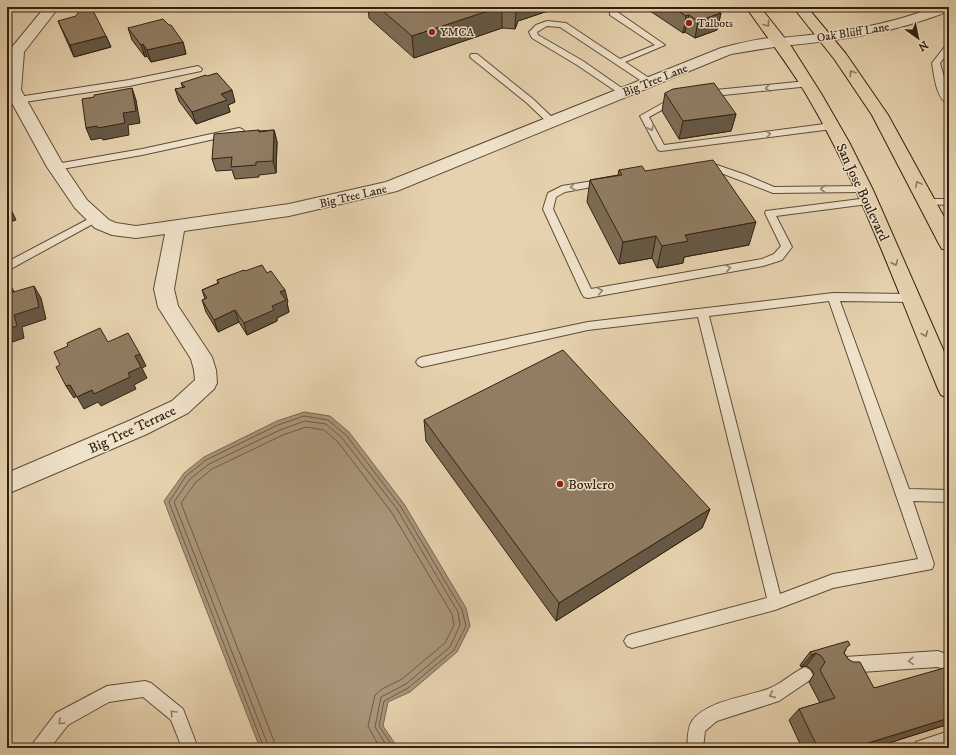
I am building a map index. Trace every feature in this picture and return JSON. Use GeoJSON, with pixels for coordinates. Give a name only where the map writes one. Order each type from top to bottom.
{"type":"FeatureCollection","features":[{"type":"Feature","properties":{"kind":"main road","name":"San Jose Boulevard"},"geometry":{"type":"LineString","coordinates":[[753,7],[780,42],[832,126],[865,195],[948,384]]}},
{"type":"Feature","properties":{"kind":"main road"},"geometry":{"type":"LineString","coordinates":[[800,7],[841,57],[880,115],[928,202],[949,244]]}},
{"type":"Feature","properties":{"kind":"street"},"geometry":{"type":"LineString","coordinates":[[11,51],[52,7]]}},
{"type":"Feature","properties":{"kind":"street","name":"Oak Bluff Lane"},"geometry":{"type":"LineString","coordinates":[[780,42],[825,38],[881,29],[923,17],[947,7]]}},
{"type":"Feature","properties":{"kind":"street","name":"Big Tree Lane"},"geometry":{"type":"LineString","coordinates":[[11,51],[13,90],[56,167],[81,204],[102,224],[112,229],[125,232],[136,232],[288,210],[391,187],[726,51],[748,46],[780,42]]}},
{"type":"Feature","properties":{"kind":"street","name":"Big Tree Terrace"},"geometry":{"type":"LineString","coordinates":[[7,484],[139,427],[180,407],[206,383],[205,370],[201,358],[168,307],[164,289],[176,226]]}},
{"type":"Feature","properties":{"kind":"lane"},"geometry":{"type":"LineString","coordinates":[[613,13],[661,45],[619,62]]}},
{"type":"Feature","properties":{"kind":"lane"},"geometry":{"type":"LineString","coordinates":[[623,93],[580,63],[535,36],[533,32],[536,27],[555,23],[563,25],[649,82]]}},
{"type":"Feature","properties":{"kind":"lane"},"geometry":{"type":"LineString","coordinates":[[949,47],[936,63],[943,93],[949,101]]}},
{"type":"Feature","properties":{"kind":"lane"},"geometry":{"type":"LineString","coordinates":[[474,56],[530,101],[552,122]]}},
{"type":"Feature","properties":{"kind":"lane"},"geometry":{"type":"LineString","coordinates":[[18,100],[129,83],[198,69]]}},
{"type":"Feature","properties":{"kind":"lane"},"geometry":{"type":"LineString","coordinates":[[807,84],[674,98],[644,116],[661,148],[832,126]]}},
{"type":"Feature","properties":{"kind":"lane"},"geometry":{"type":"LineString","coordinates":[[56,167],[142,152],[239,131]]}},
{"type":"Feature","properties":{"kind":"lane"},"geometry":{"type":"LineString","coordinates":[[692,168],[714,167],[743,177],[773,190],[865,195]]}},
{"type":"Feature","properties":{"kind":"lane"},"geometry":{"type":"LineString","coordinates":[[615,180],[562,189],[551,195],[548,209],[588,294],[763,262],[778,257],[787,247],[770,213],[865,195]]}},
{"type":"Feature","properties":{"kind":"lane"},"geometry":{"type":"LineString","coordinates":[[928,202],[949,202]]}},
{"type":"Feature","properties":{"kind":"lane"},"geometry":{"type":"LineString","coordinates":[[7,267],[96,218]]}},
{"type":"Feature","properties":{"kind":"lane"},"geometry":{"type":"LineString","coordinates":[[422,362],[588,326],[833,296],[910,298]]}},
{"type":"Feature","properties":{"kind":"lane"},"geometry":{"type":"LineString","coordinates":[[632,641],[775,602],[834,581],[927,564],[833,296]]}},
{"type":"Feature","properties":{"kind":"lane"},"geometry":{"type":"LineString","coordinates":[[702,312],[775,602]]}},
{"type":"Feature","properties":{"kind":"lane"},"geometry":{"type":"LineString","coordinates":[[904,495],[949,496]]}},
{"type":"Feature","properties":{"kind":"lane"},"geometry":{"type":"LineString","coordinates":[[842,665],[938,659],[949,663]]}},
{"type":"Feature","properties":{"kind":"lane"},"geometry":{"type":"LineString","coordinates":[[695,748],[697,727],[713,714],[773,695],[805,675]]}},
{"type":"Feature","properties":{"kind":"lane"},"geometry":{"type":"LineString","coordinates":[[40,748],[62,719],[107,694],[145,689],[177,715],[190,748]]}},
{"type":"Feature","properties":{"kind":"lane"},"geometry":{"type":"LineString","coordinates":[[922,748],[949,739]]}},
{"type":"Feature","properties":{"kind":"water"},"geometry":{"type":"Polygon","coordinates":[[[304,412],[330,416],[349,432],[404,504],[466,608],[470,626],[457,652],[410,692],[388,702],[383,726],[398,748],[260,748],[164,501],[184,473],[204,457],[277,421],[304,412]]]}},
{"type":"Feature","properties":{"kind":"building"},"geometry":{"type":"Polygon","coordinates":[[[82,7],[91,7],[106,36],[70,45],[58,21],[76,16],[82,7]]]}},
{"type":"Feature","properties":{"kind":"building"},"geometry":{"type":"Polygon","coordinates":[[[378,7],[500,7],[412,36],[378,7]]]}},
{"type":"Feature","properties":{"kind":"building"},"geometry":{"type":"Polygon","coordinates":[[[672,7],[711,7],[721,13],[698,21],[689,15],[686,16],[672,7]]]}},
{"type":"Feature","properties":{"kind":"building"},"geometry":{"type":"Polygon","coordinates":[[[163,19],[171,25],[183,42],[147,50],[143,44],[141,45],[128,28],[163,19]]]}},
{"type":"Feature","properties":{"kind":"building"},"geometry":{"type":"Polygon","coordinates":[[[217,73],[232,90],[221,94],[227,100],[192,112],[175,89],[185,87],[181,83],[217,73]]]}},
{"type":"Feature","properties":{"kind":"building"},"geometry":{"type":"Polygon","coordinates":[[[714,83],[736,114],[683,121],[665,93],[673,89],[714,83]]]}},
{"type":"Feature","properties":{"kind":"building"},"geometry":{"type":"Polygon","coordinates":[[[132,88],[136,111],[123,113],[125,123],[98,128],[97,126],[86,128],[82,99],[94,97],[94,95],[132,88]]]}},
{"type":"Feature","properties":{"kind":"building"},"geometry":{"type":"Polygon","coordinates":[[[259,130],[259,132],[274,130],[273,161],[256,162],[256,165],[231,167],[232,157],[212,159],[214,134],[259,130]]]}},
{"type":"Feature","properties":{"kind":"building"},"geometry":{"type":"Polygon","coordinates":[[[713,160],[756,222],[685,235],[688,241],[662,246],[656,236],[623,242],[590,180],[622,175],[619,170],[642,166],[645,171],[713,160]]]}},
{"type":"Feature","properties":{"kind":"building"},"geometry":{"type":"Polygon","coordinates":[[[7,202],[10,208],[7,209],[7,202]]]}},
{"type":"Feature","properties":{"kind":"building"},"geometry":{"type":"Polygon","coordinates":[[[262,265],[267,273],[271,271],[285,290],[280,292],[286,300],[272,306],[274,310],[244,323],[235,310],[214,320],[202,300],[207,298],[202,290],[219,283],[217,280],[262,265]]]}},
{"type":"Feature","properties":{"kind":"building"},"geometry":{"type":"Polygon","coordinates":[[[7,281],[10,293],[34,286],[39,307],[14,315],[17,326],[7,329],[7,281]]]}},
{"type":"Feature","properties":{"kind":"building"},"geometry":{"type":"Polygon","coordinates":[[[100,328],[108,342],[128,333],[140,354],[135,356],[141,367],[128,373],[130,377],[94,394],[92,390],[77,397],[70,385],[66,386],[56,367],[60,365],[54,352],[68,346],[67,343],[100,328]]]}},
{"type":"Feature","properties":{"kind":"building","name":"Bowlero"},"geometry":{"type":"Polygon","coordinates":[[[563,350],[710,509],[559,603],[424,420],[563,350]]]}},
{"type":"Feature","properties":{"kind":"building"},"geometry":{"type":"Polygon","coordinates":[[[848,641],[850,645],[844,653],[848,659],[853,662],[860,662],[874,688],[944,668],[949,677],[949,718],[852,748],[818,748],[799,709],[835,698],[820,670],[825,662],[821,656],[816,653],[812,655],[810,652],[848,641]]]}},
{"type":"Feature","properties":{"kind":"place","name":"Talbots"},"geometry":{"type":"Point","coordinates":[689,23]}},
{"type":"Feature","properties":{"kind":"place","name":"YMCA"},"geometry":{"type":"Point","coordinates":[432,32]}},
{"type":"Feature","properties":{"kind":"place","name":"Bowlero"},"geometry":{"type":"Point","coordinates":[560,484]}}]}
